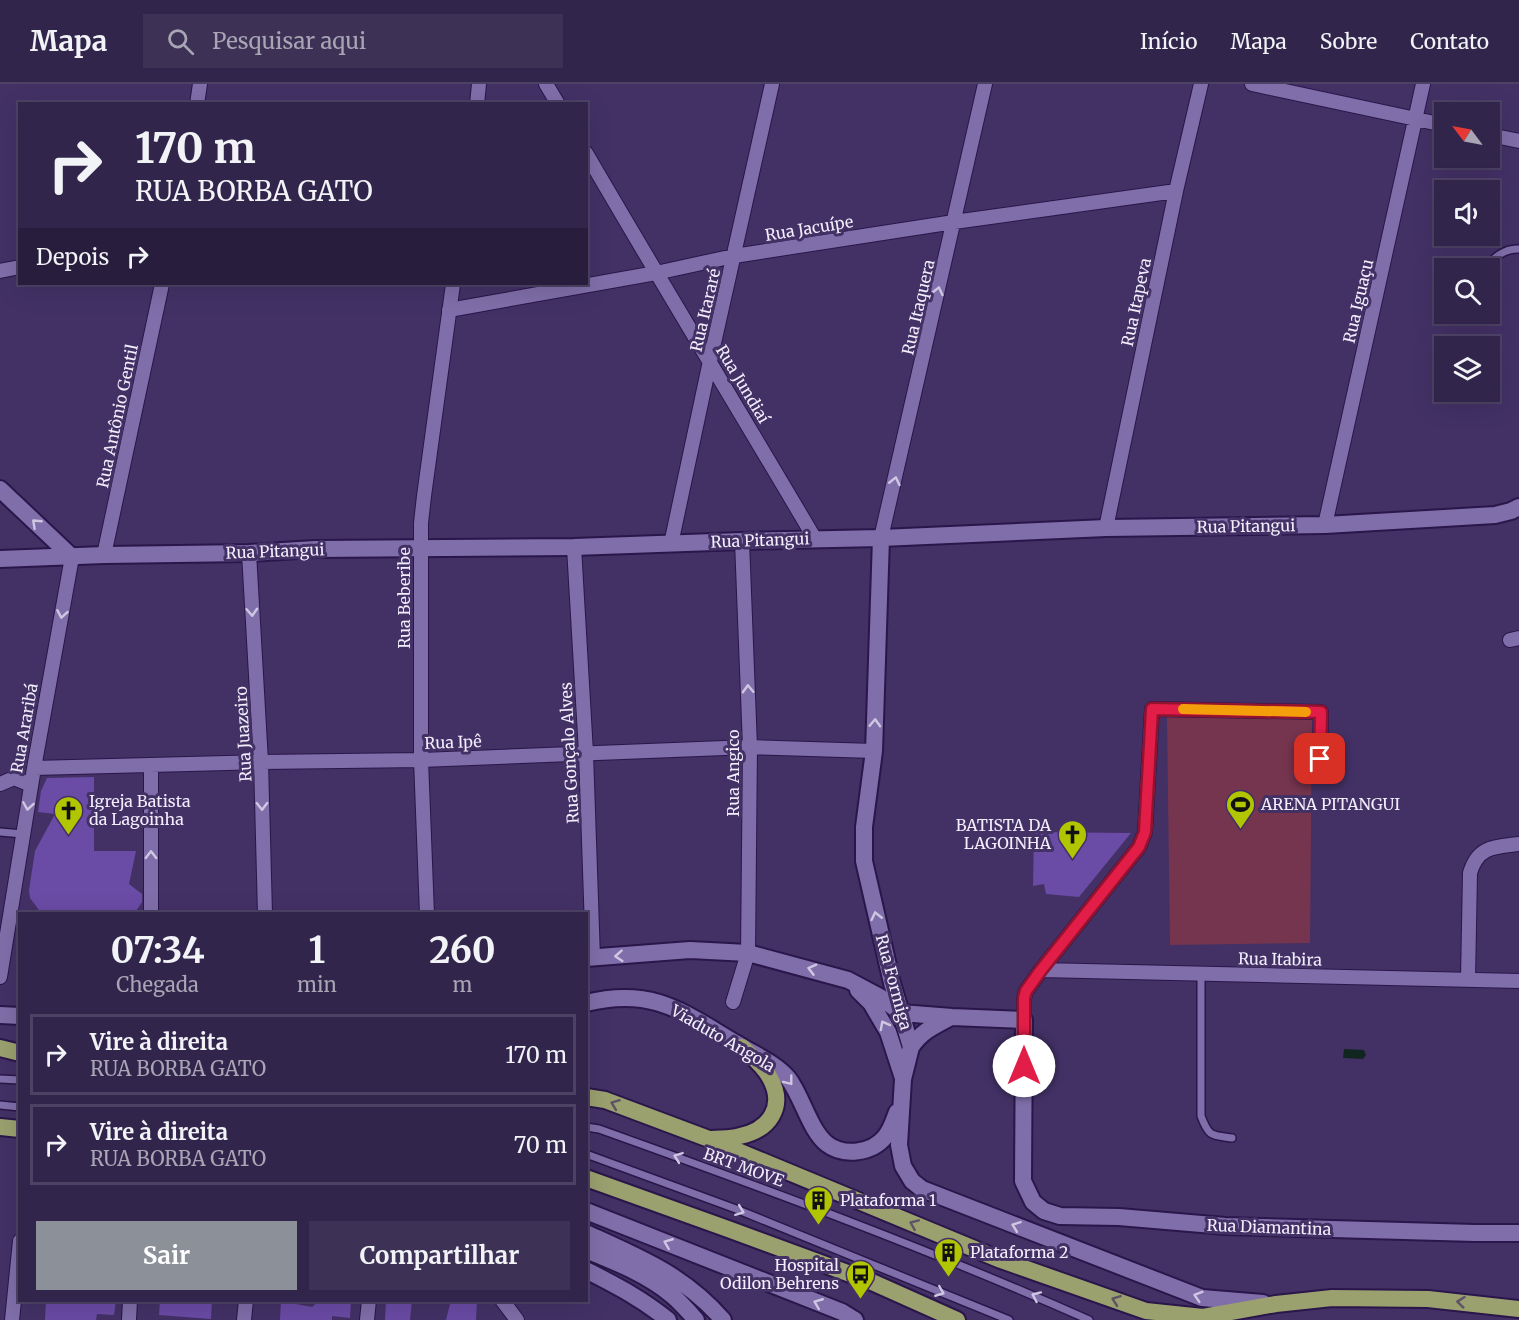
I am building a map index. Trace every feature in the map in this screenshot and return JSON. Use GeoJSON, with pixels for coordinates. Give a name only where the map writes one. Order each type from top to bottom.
{"type":"FeatureCollection","features":[{"type":"Feature","properties":{"kind":"highway"},"geometry":{"type":"LineString","coordinates":[[709,1139],[740,1137],[766,1124],[774,1114],[776,1099],[770,1077],[742,1047]]}},
{"type":"Feature","properties":{"kind":"highway"},"geometry":{"type":"LineString","coordinates":[[0,1048],[18,1052]]}},
{"type":"Feature","properties":{"kind":"highway"},"geometry":{"type":"LineString","coordinates":[[0,1053],[18,1053]]}},
{"type":"Feature","properties":{"kind":"highway"},"geometry":{"type":"LineString","coordinates":[[588,1097],[605,1100],[709,1139],[1001,1260],[1146,1311],[1203,1317],[1276,1304],[1332,1298],[1448,1300],[1519,1309]]}},
{"type":"Feature","properties":{"kind":"highway"},"geometry":{"type":"LineString","coordinates":[[0,1127],[18,1129]]}},
{"type":"Feature","properties":{"kind":"highway"},"geometry":{"type":"LineString","coordinates":[[588,1179],[872,1282],[957,1320]]}},
{"type":"Feature","properties":{"kind":"street"},"geometry":{"type":"LineString","coordinates":[[197,102],[200,84]]}},
{"type":"Feature","properties":{"kind":"street"},"geometry":{"type":"LineString","coordinates":[[477,102],[479,84]]}},
{"type":"Feature","properties":{"kind":"street"},"geometry":{"type":"LineString","coordinates":[[546,84],[557,102]]}},
{"type":"Feature","properties":{"kind":"street","name":"Rua Itararé"},"geometry":{"type":"LineString","coordinates":[[671,544],[772,84]]}},
{"type":"Feature","properties":{"kind":"street","name":"Rua Itaquera"},"geometry":{"type":"LineString","coordinates":[[881,538],[986,84]]}},
{"type":"Feature","properties":{"kind":"street","name":"Rua Itapeva"},"geometry":{"type":"LineString","coordinates":[[1106,528],[1176,191],[1201,84]]}},
{"type":"Feature","properties":{"kind":"street"},"geometry":{"type":"LineString","coordinates":[[1252,84],[1434,123]]}},
{"type":"Feature","properties":{"kind":"street","name":"Rua Iguaçu"},"geometry":{"type":"LineString","coordinates":[[1325,525],[1423,84]]}},
{"type":"Feature","properties":{"kind":"street"},"geometry":{"type":"LineString","coordinates":[[1500,137],[1519,141]]}},
{"type":"Feature","properties":{"kind":"street","name":"Rua Jundiaí"},"geometry":{"type":"LineString","coordinates":[[588,156],[815,538]]}},
{"type":"Feature","properties":{"kind":"street","name":"Rua Jacuípe"},"geometry":{"type":"LineString","coordinates":[[449,310],[656,273],[734,256],[1176,191]]}},
{"type":"Feature","properties":{"kind":"street"},"geometry":{"type":"LineString","coordinates":[[0,271],[18,267]]}},
{"type":"Feature","properties":{"kind":"street","name":"Rua Antônio Gentil"},"geometry":{"type":"LineString","coordinates":[[104,555],[162,285]]}},
{"type":"Feature","properties":{"kind":"street","name":"Rua Beberibe"},"geometry":{"type":"LineString","coordinates":[[428,912],[421,760],[423,496],[453,285]]}},
{"type":"Feature","properties":{"kind":"street"},"geometry":{"type":"LineString","coordinates":[[0,489],[72,557]]}},
{"type":"Feature","properties":{"kind":"street","name":"Rua Pitangui"},"geometry":{"type":"LineString","coordinates":[[0,559],[249,553],[315,549],[574,547],[815,538],[881,538],[1106,528],[1325,525],[1496,515],[1519,507]]}},
{"type":"Feature","properties":{"kind":"street","name":"Rua Formiga"},"geometry":{"type":"LineString","coordinates":[[881,538],[874,751],[864,826],[864,861],[892,983],[911,1047],[903,1079],[899,1144],[903,1166],[912,1181],[922,1190],[1202,1298],[1276,1304]]}},
{"type":"Feature","properties":{"kind":"street","name":"Rua Angico"},"geometry":{"type":"LineString","coordinates":[[733,1002],[748,952],[750,747],[742,541]]}},
{"type":"Feature","properties":{"kind":"street","name":"Rua Gonçalo Alves"},"geometry":{"type":"LineString","coordinates":[[574,547],[586,753],[589,960]]}},
{"type":"Feature","properties":{"kind":"street","name":"Rua Juazeiro"},"geometry":{"type":"LineString","coordinates":[[249,553],[261,762],[265,912]]}},
{"type":"Feature","properties":{"kind":"street","name":"Rua Araribá"},"geometry":{"type":"LineString","coordinates":[[0,977],[31,785],[72,557]]}},
{"type":"Feature","properties":{"kind":"street"},"geometry":{"type":"LineString","coordinates":[[589,960],[690,950],[748,952],[848,980],[880,997],[901,1013],[1024,1020],[1026,991],[1139,847],[1145,832],[1152,709],[1321,712],[1320,759]]}},
{"type":"Feature","properties":{"kind":"street","name":"Rua Ipê"},"geometry":{"type":"LineString","coordinates":[[34,768],[421,760],[750,747],[874,751]]}},
{"type":"Feature","properties":{"kind":"street"},"geometry":{"type":"LineString","coordinates":[[151,765],[151,912]]}},
{"type":"Feature","properties":{"kind":"street"},"geometry":{"type":"LineString","coordinates":[[0,771],[31,785]]}},
{"type":"Feature","properties":{"kind":"street"},"geometry":{"type":"LineString","coordinates":[[0,784],[14,778]]}},
{"type":"Feature","properties":{"kind":"street"},"geometry":{"type":"LineString","coordinates":[[1467,979],[1470,873],[1473,862],[1487,849],[1519,844]]}},
{"type":"Feature","properties":{"kind":"street","name":"Rua Itabira"},"geometry":{"type":"LineString","coordinates":[[1041,970],[1519,981]]}},
{"type":"Feature","properties":{"kind":"street"},"geometry":{"type":"LineString","coordinates":[[848,980],[871,1003],[888,1032],[903,1079]]}},
{"type":"Feature","properties":{"kind":"street","name":"Viaduto Angola"},"geometry":{"type":"LineString","coordinates":[[588,1002],[622,997],[647,999],[668,1005],[757,1054],[787,1077],[799,1095],[818,1134],[827,1144],[841,1151],[861,1151],[876,1146],[886,1136],[902,1103]]}},
{"type":"Feature","properties":{"kind":"street"},"geometry":{"type":"LineString","coordinates":[[0,1015],[18,1016]]}},
{"type":"Feature","properties":{"kind":"street"},"geometry":{"type":"LineString","coordinates":[[911,1047],[918,1036],[952,1017]]}},
{"type":"Feature","properties":{"kind":"street","name":"Rua Diamantina"},"geometry":{"type":"LineString","coordinates":[[1024,1020],[1023,1182],[1033,1202],[1044,1211],[1060,1216],[1119,1217],[1225,1226],[1519,1233]]}},
{"type":"Feature","properties":{"kind":"street"},"geometry":{"type":"LineString","coordinates":[[588,1212],[842,1312],[855,1320]]}},
{"type":"Feature","properties":{"kind":"street"},"geometry":{"type":"LineString","coordinates":[[588,1234],[673,1275],[708,1304],[723,1320]]}},
{"type":"Feature","properties":{"kind":"street"},"geometry":{"type":"LineString","coordinates":[[588,1251],[656,1284],[672,1295],[696,1320]]}},
{"type":"Feature","properties":{"kind":"street"},"geometry":{"type":"LineString","coordinates":[[12,1320],[18,1261]]}},
{"type":"Feature","properties":{"kind":"street"},"geometry":{"type":"LineString","coordinates":[[588,1271],[647,1303],[668,1320]]}},
{"type":"Feature","properties":{"kind":"street"},"geometry":{"type":"LineString","coordinates":[[129,1320],[130,1302]]}},
{"type":"Feature","properties":{"kind":"street"},"geometry":{"type":"LineString","coordinates":[[244,1320],[246,1302]]}},
{"type":"Feature","properties":{"kind":"street"},"geometry":{"type":"LineString","coordinates":[[367,1320],[369,1302]]}},
{"type":"Feature","properties":{"kind":"street"},"geometry":{"type":"LineString","coordinates":[[498,1320],[504,1302]]}},
{"type":"Feature","properties":{"kind":"street"},"geometry":{"type":"LineString","coordinates":[[504,1302],[517,1320]]}},
{"type":"Feature","properties":{"kind":"lane"},"geometry":{"type":"LineString","coordinates":[[1494,258],[1511,248],[1519,249]]}},
{"type":"Feature","properties":{"kind":"lane"},"geometry":{"type":"LineString","coordinates":[[0,832],[23,834]]}},
{"type":"Feature","properties":{"kind":"lane"},"geometry":{"type":"LineString","coordinates":[[1202,974],[1201,1116],[1206,1130],[1213,1135],[1232,1138]]}},
{"type":"Feature","properties":{"kind":"lane"},"geometry":{"type":"LineString","coordinates":[[0,1079],[18,1080]]}},
{"type":"Feature","properties":{"kind":"lane"},"geometry":{"type":"LineString","coordinates":[[0,1106],[18,1107]]}},
{"type":"Feature","properties":{"kind":"lane","name":"BRT MOVE"},"geometry":{"type":"LineString","coordinates":[[588,1127],[599,1128],[761,1187],[1023,1290],[1089,1320]]}},
{"type":"Feature","properties":{"kind":"lane"},"geometry":{"type":"LineString","coordinates":[[588,1155],[736,1209],[1009,1320]]}},
{"type":"Feature","properties":{"kind":"shaded area","name":"ARENA PITANGUI"},"geometry":{"type":"Polygon","coordinates":[[[1312,714],[1310,943],[1170,945],[1167,716],[1312,714]]]}},
{"type":"Feature","properties":{"kind":"shaded area"},"geometry":{"type":"Polygon","coordinates":[[[1344,1049],[1364,1050],[1366,1055],[1363,1059],[1343,1058],[1344,1049]]]}},
{"type":"Feature","properties":{"kind":"building","name":"Igreja Batista da Lagoinha"},"geometry":{"type":"Polygon","coordinates":[[[94,777],[94,851],[136,851],[129,884],[142,894],[142,902],[135,912],[40,912],[30,898],[29,890],[35,851],[55,814],[38,812],[41,791],[47,778],[94,777]]]}},
{"type":"Feature","properties":{"kind":"building","name":"BATISTA DA LAGOINHA"},"geometry":{"type":"Polygon","coordinates":[[[1034,832],[1131,833],[1079,897],[1046,894],[1044,884],[1033,886],[1034,832]]]}},
{"type":"Feature","properties":{"kind":"building"},"geometry":{"type":"Polygon","coordinates":[[[46,1302],[77,1304],[79,1302],[116,1302],[114,1315],[97,1314],[96,1320],[45,1320],[46,1302]]]}},
{"type":"Feature","properties":{"kind":"building"},"geometry":{"type":"Polygon","coordinates":[[[160,1302],[212,1302],[211,1319],[159,1315],[160,1302]]]}},
{"type":"Feature","properties":{"kind":"building"},"geometry":{"type":"Polygon","coordinates":[[[281,1302],[294,1302],[312,1307],[318,1302],[351,1302],[350,1318],[332,1316],[332,1320],[280,1320],[281,1302]]]}},
{"type":"Feature","properties":{"kind":"building"},"geometry":{"type":"Polygon","coordinates":[[[386,1302],[412,1302],[410,1320],[385,1320],[386,1302]]]}},
{"type":"Feature","properties":{"kind":"building"},"geometry":{"type":"Polygon","coordinates":[[[450,1302],[477,1302],[476,1320],[446,1320],[450,1302]]]}},
{"type":"Feature","properties":{"kind":"slow traffic"},"geometry":{"type":"LineString","coordinates":[[1183,709],[1306,712]]}},
{"type":"Feature","properties":{"kind":"place","name":"ARENA PITANGUI"},"geometry":{"type":"Point","coordinates":[1240,830]}},
{"type":"Feature","properties":{"kind":"place","name":"Igreja Batista da Lagoinha"},"geometry":{"type":"Point","coordinates":[68,836]}},
{"type":"Feature","properties":{"kind":"place","name":"BATISTA DA LAGOINHA"},"geometry":{"type":"Point","coordinates":[1072,860]}},
{"type":"Feature","properties":{"kind":"place","name":"Plataforma 1"},"geometry":{"type":"Point","coordinates":[819,1226]}},
{"type":"Feature","properties":{"kind":"place","name":"Plataforma 2"},"geometry":{"type":"Point","coordinates":[949,1278]}},
{"type":"Feature","properties":{"kind":"place","name":"Hospital Odilon Behrens"},"geometry":{"type":"Point","coordinates":[860,1300]}},
{"type":"Feature","properties":{"kind":"route"},"geometry":{"type":"LineString","coordinates":[[1024,1066],[1024,998],[1026,991],[1139,847],[1145,832],[1152,709],[1321,712],[1320,759]]}}]}
